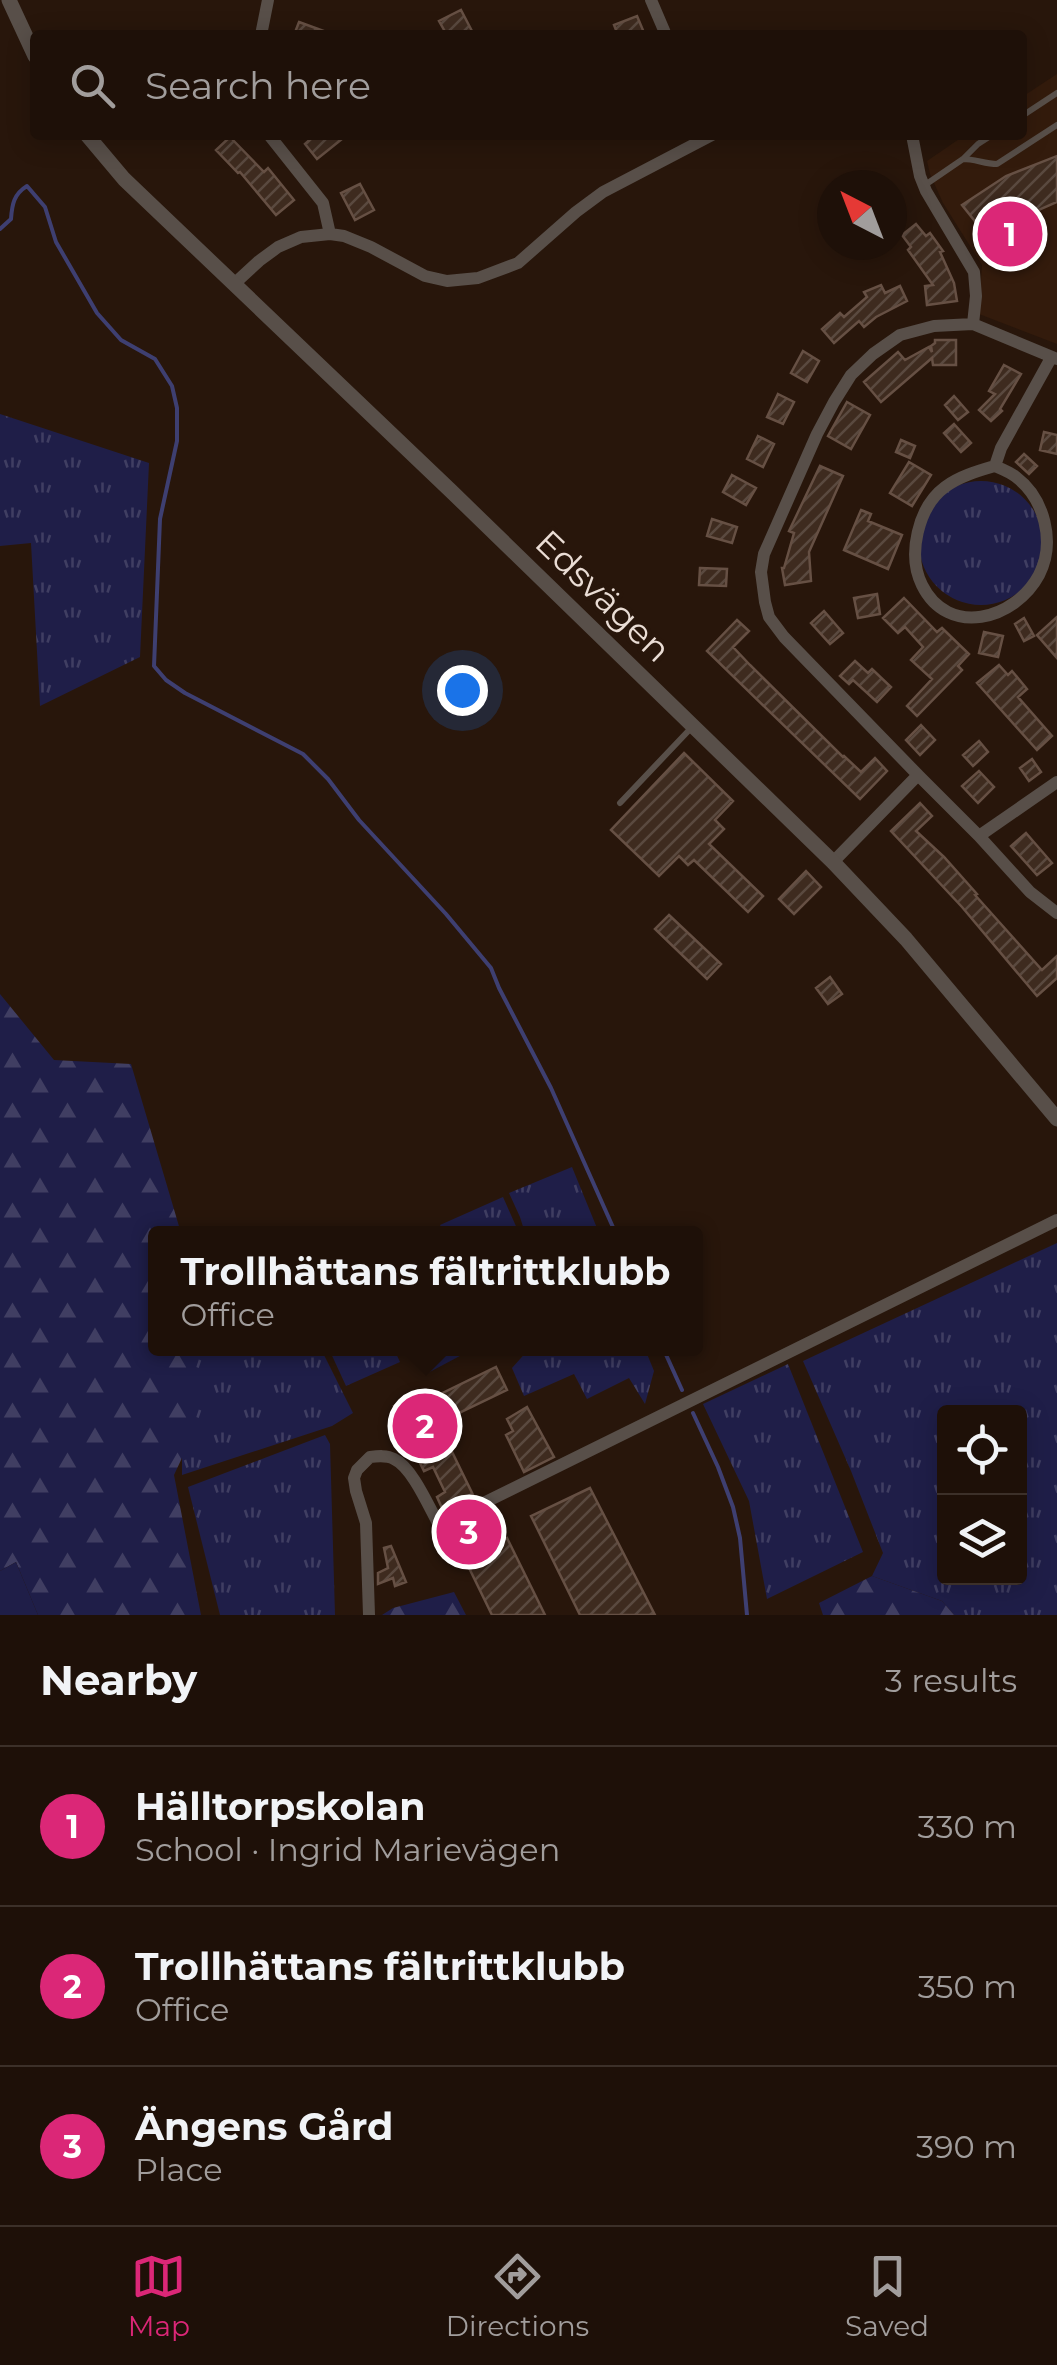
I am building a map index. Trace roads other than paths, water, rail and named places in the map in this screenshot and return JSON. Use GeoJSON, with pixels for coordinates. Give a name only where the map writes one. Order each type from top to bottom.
{"type":"FeatureCollection","features":[{"type":"Feature","properties":{"kind":"street"},"geometry":{"type":"LineString","coordinates":[[8,0],[30,46]]}},
{"type":"Feature","properties":{"kind":"street"},"geometry":{"type":"LineString","coordinates":[[262,30],[268,0]]}},
{"type":"Feature","properties":{"kind":"street"},"geometry":{"type":"LineString","coordinates":[[651,0],[664,30]]}},
{"type":"Feature","properties":{"kind":"street","name":"Edsvägen"},"geometry":{"type":"LineString","coordinates":[[91,140],[124,179],[834,862],[906,938],[1057,1119]]}},
{"type":"Feature","properties":{"kind":"street"},"geometry":{"type":"LineString","coordinates":[[273,140],[323,202],[330,234]]}},
{"type":"Feature","properties":{"kind":"street"},"geometry":{"type":"LineString","coordinates":[[234,284],[278,247],[301,236],[330,234],[371,247],[425,276],[446,281],[478,278],[518,263],[603,192],[700,140]]}},
{"type":"Feature","properties":{"kind":"street"},"geometry":{"type":"LineString","coordinates":[[913,140],[924,186],[974,272],[972,324]]}},
{"type":"Feature","properties":{"kind":"street"},"geometry":{"type":"LineString","coordinates":[[996,466],[1001,448],[1054,358],[972,324],[934,326],[900,335],[873,354],[834,402],[772,532],[761,585],[769,616],[784,637],[1030,892],[1057,913]]}},
{"type":"Feature","properties":{"kind":"street"},"geometry":{"type":"LineString","coordinates":[[996,466],[1015,476],[1034,496],[1045,521],[1046,549],[1040,574],[1021,597],[981,618],[963,618],[942,609],[918,579],[917,532],[926,510],[943,488],[971,472],[996,466]]}},
{"type":"Feature","properties":{"kind":"street"},"geometry":{"type":"LineString","coordinates":[[834,862],[918,775]]}},
{"type":"Feature","properties":{"kind":"street"},"geometry":{"type":"LineString","coordinates":[[979,836],[1057,782]]}},
{"type":"Feature","properties":{"kind":"street"},"geometry":{"type":"LineString","coordinates":[[369,1615],[366,1523],[354,1478],[370,1458],[396,1459],[406,1468],[439,1525],[1057,1220]]}},
{"type":"Feature","properties":{"kind":"lane"},"geometry":{"type":"LineString","coordinates":[[1027,113],[1057,93]]}},
{"type":"Feature","properties":{"kind":"lane"},"geometry":{"type":"LineString","coordinates":[[963,159],[997,164],[1057,125]]}},
{"type":"Feature","properties":{"kind":"lane"},"geometry":{"type":"LineString","coordinates":[[924,186],[984,140]]}},
{"type":"Feature","properties":{"kind":"lane"},"geometry":{"type":"LineString","coordinates":[[620,803],[694,725]]}},
{"type":"Feature","properties":{"kind":"waterway"},"geometry":{"type":"LineString","coordinates":[[0,229],[11,219],[14,200],[27,186],[45,207],[56,242],[97,313],[121,340],[155,359],[172,386],[177,441],[160,519],[154,666],[185,693],[303,754],[491,968],[551,1088],[612,1226]]}},
{"type":"Feature","properties":{"kind":"waterway"},"geometry":{"type":"LineString","coordinates":[[667,1356],[682,1390]]}},
{"type":"Feature","properties":{"kind":"waterway"},"geometry":{"type":"LineString","coordinates":[[693,1413],[733,1507],[747,1615]]}},
{"type":"Feature","properties":{"kind":"place","name":"Hälltorpskolan"},"geometry":{"type":"Point","coordinates":[1010,234]}},
{"type":"Feature","properties":{"kind":"place","name":"Trollhättans fältrittklubb"},"geometry":{"type":"Point","coordinates":[425,1426]}},
{"type":"Feature","properties":{"kind":"place","name":"Ängens Gård"},"geometry":{"type":"Point","coordinates":[469,1532]}}]}
